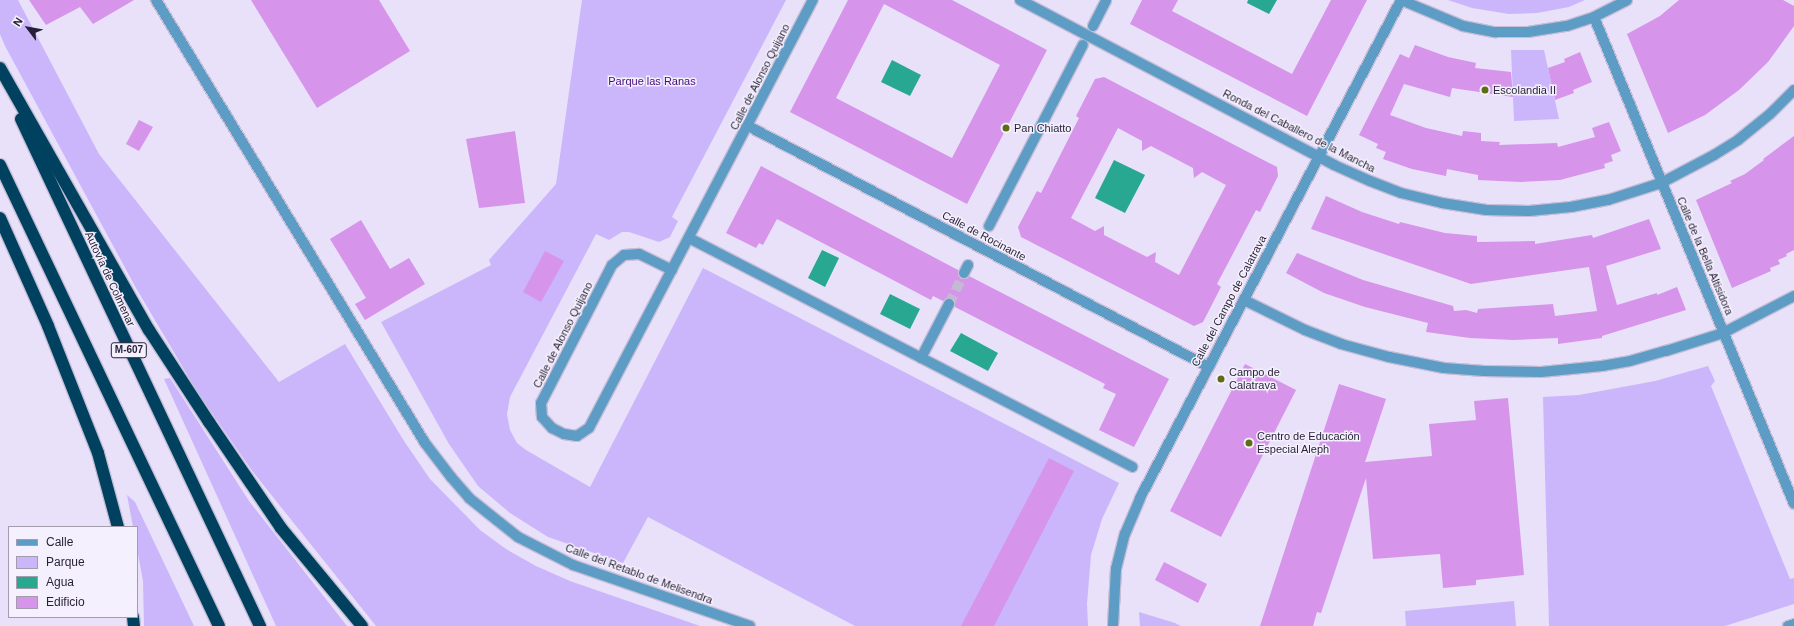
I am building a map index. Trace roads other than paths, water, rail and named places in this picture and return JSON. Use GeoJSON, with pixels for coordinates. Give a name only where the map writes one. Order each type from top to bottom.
{"type":"FeatureCollection","features":[{"type":"Feature","properties":{"kind":"highway"},"geometry":{"type":"LineString","coordinates":[[0,68],[149,330],[281,528],[362,626]]}},
{"type":"Feature","properties":{"kind":"highway","name":"Autovía de Colmenar"},"geometry":{"type":"LineString","coordinates":[[0,73],[84,256],[260,626]]}},
{"type":"Feature","properties":{"kind":"highway","name":"M-607"},"geometry":{"type":"LineString","coordinates":[[0,165],[219,626]]}},
{"type":"Feature","properties":{"kind":"highway"},"geometry":{"type":"LineString","coordinates":[[0,218],[48,326],[98,452],[118,526]]}},
{"type":"Feature","properties":{"kind":"street","name":"Calle del Retablo de Melisendra"},"geometry":{"type":"LineString","coordinates":[[156,0],[425,443],[450,478],[469,498],[498,523],[540,549],[573,564],[750,626]]}},
{"type":"Feature","properties":{"kind":"street","name":"Calle de Alonso Quijano"},"geometry":{"type":"LineString","coordinates":[[672,270],[639,254],[624,255],[612,265],[541,403],[542,417],[552,428],[564,434],[577,436],[589,428],[690,238],[813,0]]}},
{"type":"Feature","properties":{"kind":"street","name":"Ronda del Caballero de la Mancha"},"geometry":{"type":"LineString","coordinates":[[1020,0],[1319,157],[1370,181],[1401,193],[1442,203],[1486,210],[1529,211],[1571,207],[1608,200],[1661,183],[1701,163],[1738,140],[1770,114],[1794,90]]}},
{"type":"Feature","properties":{"kind":"street"},"geometry":{"type":"LineString","coordinates":[[1093,26],[1106,0]]}},
{"type":"Feature","properties":{"kind":"street","name":"Calle del Campo de Calatrava"},"geometry":{"type":"LineString","coordinates":[[1114,625],[1116,569],[1125,534],[1146,486],[1401,0]]}},
{"type":"Feature","properties":{"kind":"street"},"geometry":{"type":"LineString","coordinates":[[1401,0],[1463,26],[1495,32],[1542,31],[1567,26],[1594,18],[1627,0]]}},
{"type":"Feature","properties":{"kind":"street","name":"Calle de la Bella Altisidora"},"geometry":{"type":"LineString","coordinates":[[1594,18],[1794,504]]}},
{"type":"Feature","properties":{"kind":"street"},"geometry":{"type":"LineString","coordinates":[[989,226],[1083,45]]}},
{"type":"Feature","properties":{"kind":"street","name":"Calle de Rocinante"},"geometry":{"type":"LineString","coordinates":[[748,126],[1208,367]]}},
{"type":"Feature","properties":{"kind":"street"},"geometry":{"type":"LineString","coordinates":[[690,238],[1132,467]]}},
{"type":"Feature","properties":{"kind":"street"},"geometry":{"type":"LineString","coordinates":[[1244,300],[1305,330],[1342,344],[1417,363],[1484,371],[1541,372],[1602,366],[1666,351],[1723,332],[1794,296]]}},
{"type":"Feature","properties":{"kind":"street"},"geometry":{"type":"LineString","coordinates":[[921,358],[949,304]]}},
{"type":"Feature","properties":{"kind":"street"},"geometry":{"type":"LineString","coordinates":[[1788,626],[1794,624]]}},
{"type":"Feature","properties":{"kind":"water"},"geometry":{"type":"Polygon","coordinates":[[[1248,0],[1277,0],[1269,14],[1247,3],[1248,0]]]}},
{"type":"Feature","properties":{"kind":"water"},"geometry":{"type":"Polygon","coordinates":[[[892,60],[921,75],[910,96],[881,82],[892,60]]]}},
{"type":"Feature","properties":{"kind":"water"},"geometry":{"type":"Polygon","coordinates":[[[1114,160],[1145,175],[1125,213],[1095,198],[1114,160]]]}},
{"type":"Feature","properties":{"kind":"water"},"geometry":{"type":"Polygon","coordinates":[[[822,250],[839,258],[825,287],[808,278],[822,250]]]}},
{"type":"Feature","properties":{"kind":"water"},"geometry":{"type":"Polygon","coordinates":[[[890,294],[920,309],[910,329],[880,314],[890,294]]]}},
{"type":"Feature","properties":{"kind":"water"},"geometry":{"type":"Polygon","coordinates":[[[961,333],[998,353],[988,371],[950,351],[961,333]]]}},
{"type":"Feature","properties":{"kind":"tunnel"},"geometry":{"type":"LineString","coordinates":[[949,304],[964,273]]}},
{"type":"Feature","properties":{"kind":"place","name":"Escolandia II"},"geometry":{"type":"Point","coordinates":[1485,90]}},
{"type":"Feature","properties":{"kind":"place","name":"Pan Chiatto"},"geometry":{"type":"Point","coordinates":[1006,128]}},
{"type":"Feature","properties":{"kind":"place","name":"Campo de Calatrava"},"geometry":{"type":"Point","coordinates":[1221,379]}},
{"type":"Feature","properties":{"kind":"place","name":"Centro de Educación Especial Aleph"},"geometry":{"type":"Point","coordinates":[1249,443]}},
{"type":"Feature","properties":{"kind":"park label","name":"Parque las Ranas"},"geometry":{"type":"Point","coordinates":[652,81]}}]}
